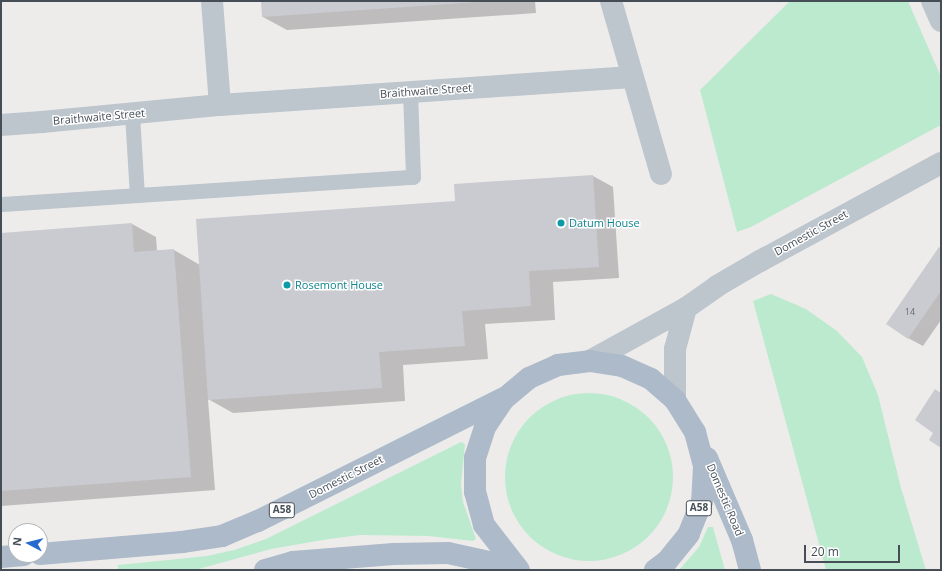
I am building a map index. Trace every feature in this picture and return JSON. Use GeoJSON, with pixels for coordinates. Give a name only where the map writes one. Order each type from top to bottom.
{"type":"FeatureCollection","features":[{"type":"Feature","properties":{"kind":"main road","name":"A58"},"geometry":{"type":"LineString","coordinates":[[517,569],[484,525],[475,492],[475,458],[485,426],[504,399],[528,378],[558,365],[590,361],[622,366],[651,379],[675,400],[695,432],[704,466],[702,501],[689,534],[668,561],[654,570]]}},
{"type":"Feature","properties":{"kind":"main road","name":"Domestic Street"},"geometry":{"type":"LineString","coordinates":[[48,553],[182,542],[222,536],[258,521],[504,399]]}},
{"type":"Feature","properties":{"kind":"main road","name":"Domestic Road"},"geometry":{"type":"LineString","coordinates":[[695,432],[742,540],[750,570]]}},
{"type":"Feature","properties":{"kind":"main road"},"geometry":{"type":"LineString","coordinates":[[265,570],[293,562],[402,554],[448,553],[517,569]]}},
{"type":"Feature","properties":{"kind":"street"},"geometry":{"type":"LineString","coordinates":[[212,1],[220,105]]}},
{"type":"Feature","properties":{"kind":"street"},"geometry":{"type":"LineString","coordinates":[[611,1],[661,174]]}},
{"type":"Feature","properties":{"kind":"street"},"geometry":{"type":"LineString","coordinates":[[932,1],[941,21]]}},
{"type":"Feature","properties":{"kind":"street","name":"Braithwaite Street"},"geometry":{"type":"LineString","coordinates":[[1,125],[220,105],[632,76]]}},
{"type":"Feature","properties":{"kind":"street","name":"Domestic Street"},"geometry":{"type":"LineString","coordinates":[[590,361],[686,308],[718,286],[760,261],[941,163]]}},
{"type":"Feature","properties":{"kind":"street"},"geometry":{"type":"LineString","coordinates":[[675,400],[675,348],[686,308]]}},
{"type":"Feature","properties":{"kind":"lane"},"geometry":{"type":"LineString","coordinates":[[2,204],[413,177],[410,92]]}},
{"type":"Feature","properties":{"kind":"lane"},"geometry":{"type":"LineString","coordinates":[[132,114],[137,195]]}},
{"type":"Feature","properties":{"kind":"green space"},"geometry":{"type":"Polygon","coordinates":[[[790,1],[908,1],[941,77],[941,125],[751,227],[737,232],[700,90],[790,1]]]}},
{"type":"Feature","properties":{"kind":"green space"},"geometry":{"type":"Polygon","coordinates":[[[771,294],[806,309],[837,331],[862,357],[878,395],[901,488],[926,570],[826,570],[753,301],[771,294]]]}},
{"type":"Feature","properties":{"kind":"green space"},"geometry":{"type":"Polygon","coordinates":[[[581,393],[597,393],[614,396],[621,399],[636,407],[649,417],[659,430],[670,452],[673,477],[670,502],[659,524],[649,537],[636,547],[614,558],[597,561],[581,561],[564,558],[549,551],[535,542],[524,531],[508,502],[505,485],[505,469],[508,452],[515,437],[524,423],[535,412],[564,396],[581,393]]]}},
{"type":"Feature","properties":{"kind":"green space"},"geometry":{"type":"Polygon","coordinates":[[[461,442],[465,444],[461,484],[463,502],[476,539],[473,541],[428,536],[360,535],[271,549],[195,570],[118,570],[118,565],[207,556],[234,550],[266,539],[461,442]]]}},
{"type":"Feature","properties":{"kind":"green space"},"geometry":{"type":"Polygon","coordinates":[[[708,527],[713,527],[725,570],[679,570],[699,547],[708,527]]]}},
{"type":"Feature","properties":{"kind":"building"},"geometry":{"type":"Polygon","coordinates":[[[261,1],[478,1],[478,2],[262,17],[261,1]]]}},
{"type":"Feature","properties":{"kind":"building"},"geometry":{"type":"Polygon","coordinates":[[[593,175],[599,267],[529,271],[531,306],[462,311],[465,346],[379,352],[382,388],[208,400],[196,219],[455,201],[454,184],[593,175]]]}},
{"type":"Feature","properties":{"kind":"building"},"geometry":{"type":"Polygon","coordinates":[[[132,223],[134,252],[174,249],[191,477],[1,491],[1,233],[132,223]]]}},
{"type":"Feature","properties":{"kind":"building"},"geometry":{"type":"Polygon","coordinates":[[[939,247],[941,248],[941,291],[908,339],[886,324],[939,247]]]}},
{"type":"Feature","properties":{"kind":"building"},"geometry":{"type":"Polygon","coordinates":[[[935,389],[941,393],[941,448],[929,440],[933,433],[915,420],[935,389]]]}},
{"type":"Feature","properties":{"kind":"place","name":"Datum House"},"geometry":{"type":"Point","coordinates":[561,223]}},
{"type":"Feature","properties":{"kind":"place","name":"Rosemont House"},"geometry":{"type":"Point","coordinates":[287,285]}}]}
